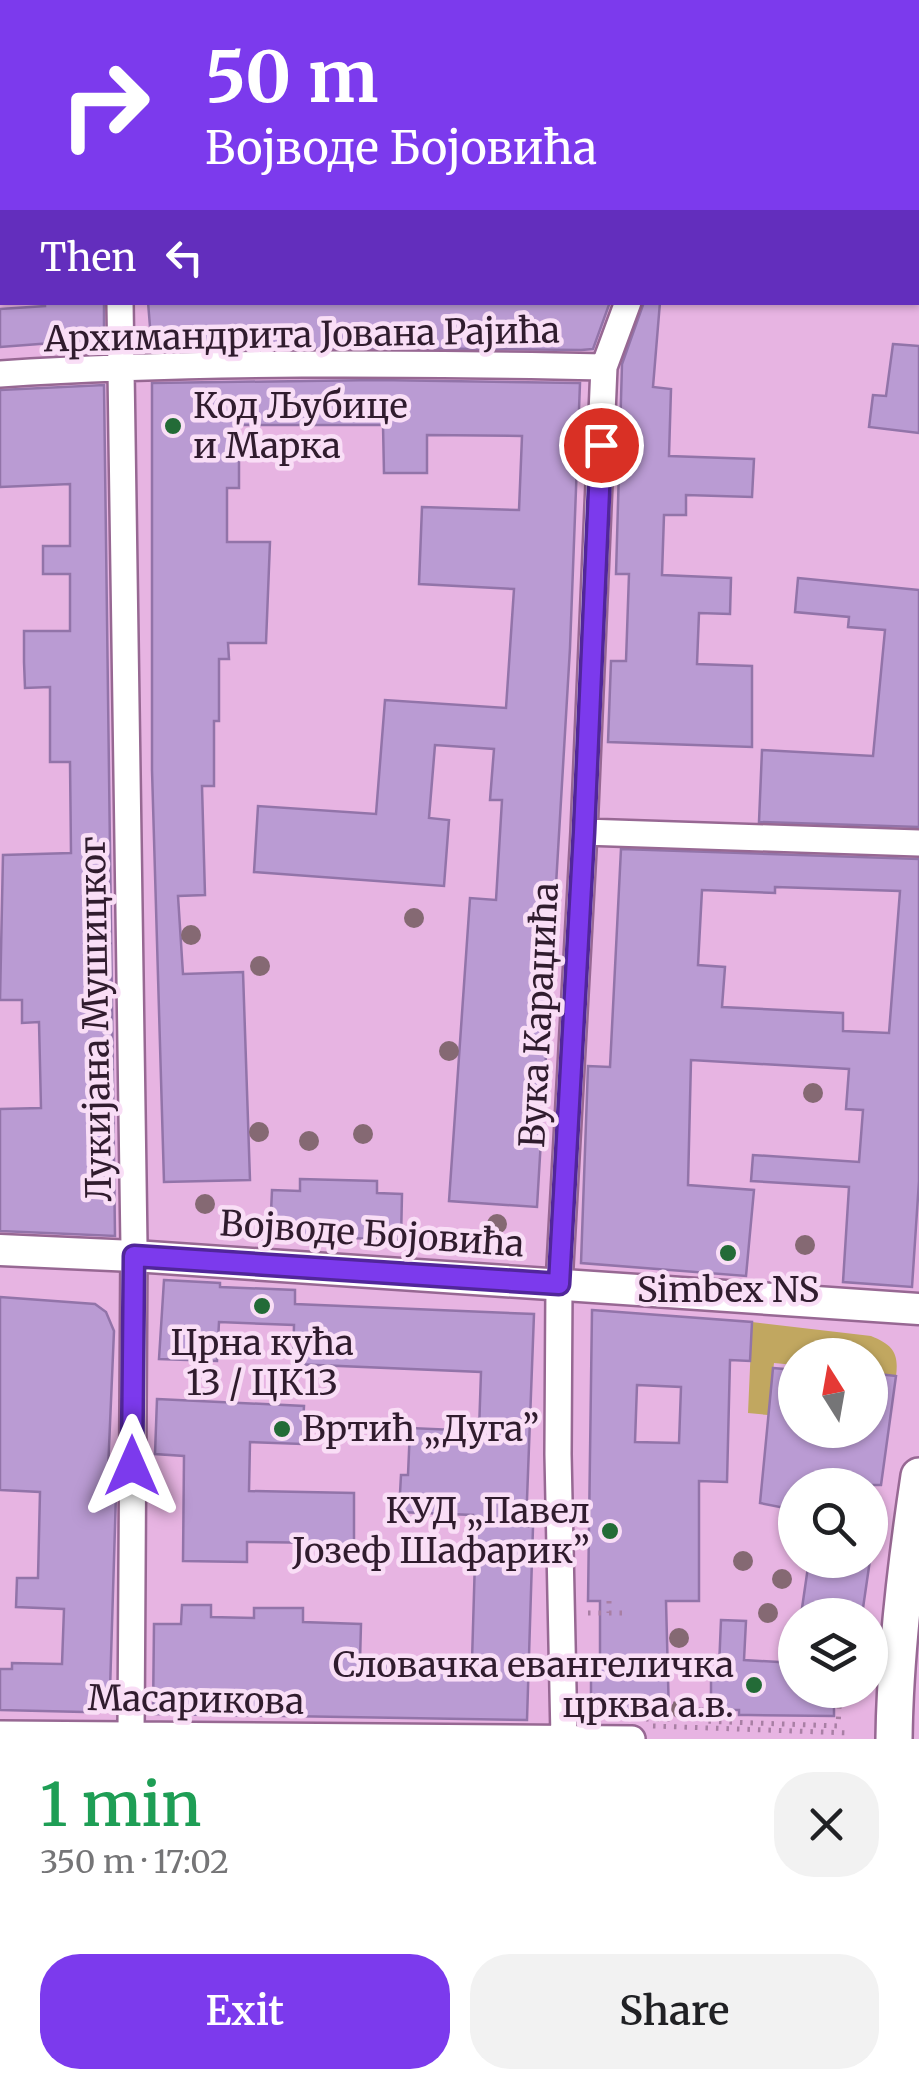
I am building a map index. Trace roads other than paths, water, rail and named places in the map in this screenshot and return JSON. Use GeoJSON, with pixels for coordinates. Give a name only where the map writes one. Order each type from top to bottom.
{"type":"FeatureCollection","features":[{"type":"Feature","properties":{"kind":"main road"},"geometry":{"type":"LineString","coordinates":[[894,1739],[894,1702],[919,1476]]}},
{"type":"Feature","properties":{"kind":"street","name":"Лукијана Мушицког"},"geometry":{"type":"LineString","coordinates":[[120,305],[134,1256],[131,1734]]}},
{"type":"Feature","properties":{"kind":"street","name":"Вука Караџића"},"geometry":{"type":"LineString","coordinates":[[564,1737],[559,1284],[604,368],[627,305]]}},
{"type":"Feature","properties":{"kind":"street","name":"Архимандрита Јована Рајића"},"geometry":{"type":"LineString","coordinates":[[0,374],[123,366],[375,362],[604,368]]}},
{"type":"Feature","properties":{"kind":"street"},"geometry":{"type":"LineString","coordinates":[[584,832],[919,843]]}},
{"type":"Feature","properties":{"kind":"street","name":"Војводе Бојовића"},"geometry":{"type":"LineString","coordinates":[[0,1250],[919,1309]]}},
{"type":"Feature","properties":{"kind":"street","name":"Масарикова"},"geometry":{"type":"LineString","coordinates":[[0,1734],[564,1737],[635,1728]]}},
{"type":"Feature","properties":{"kind":"place","name":"Код Љубице и Марка"},"geometry":{"type":"Point","coordinates":[173,426]}},
{"type":"Feature","properties":{"kind":"place","name":"Simbex NS"},"geometry":{"type":"Point","coordinates":[728,1253]}},
{"type":"Feature","properties":{"kind":"place","name":"Црна кућа 13 / ЦК13"},"geometry":{"type":"Point","coordinates":[262,1306]}},
{"type":"Feature","properties":{"kind":"place","name":"Вртић „Дуга”"},"geometry":{"type":"Point","coordinates":[282,1429]}},
{"type":"Feature","properties":{"kind":"place","name":"КУД „Павел Јозеф Шафарик”"},"geometry":{"type":"Point","coordinates":[610,1531]}},
{"type":"Feature","properties":{"kind":"place","name":"Словачка евангеличка црква а.в."},"geometry":{"type":"Point","coordinates":[754,1685]}}]}
